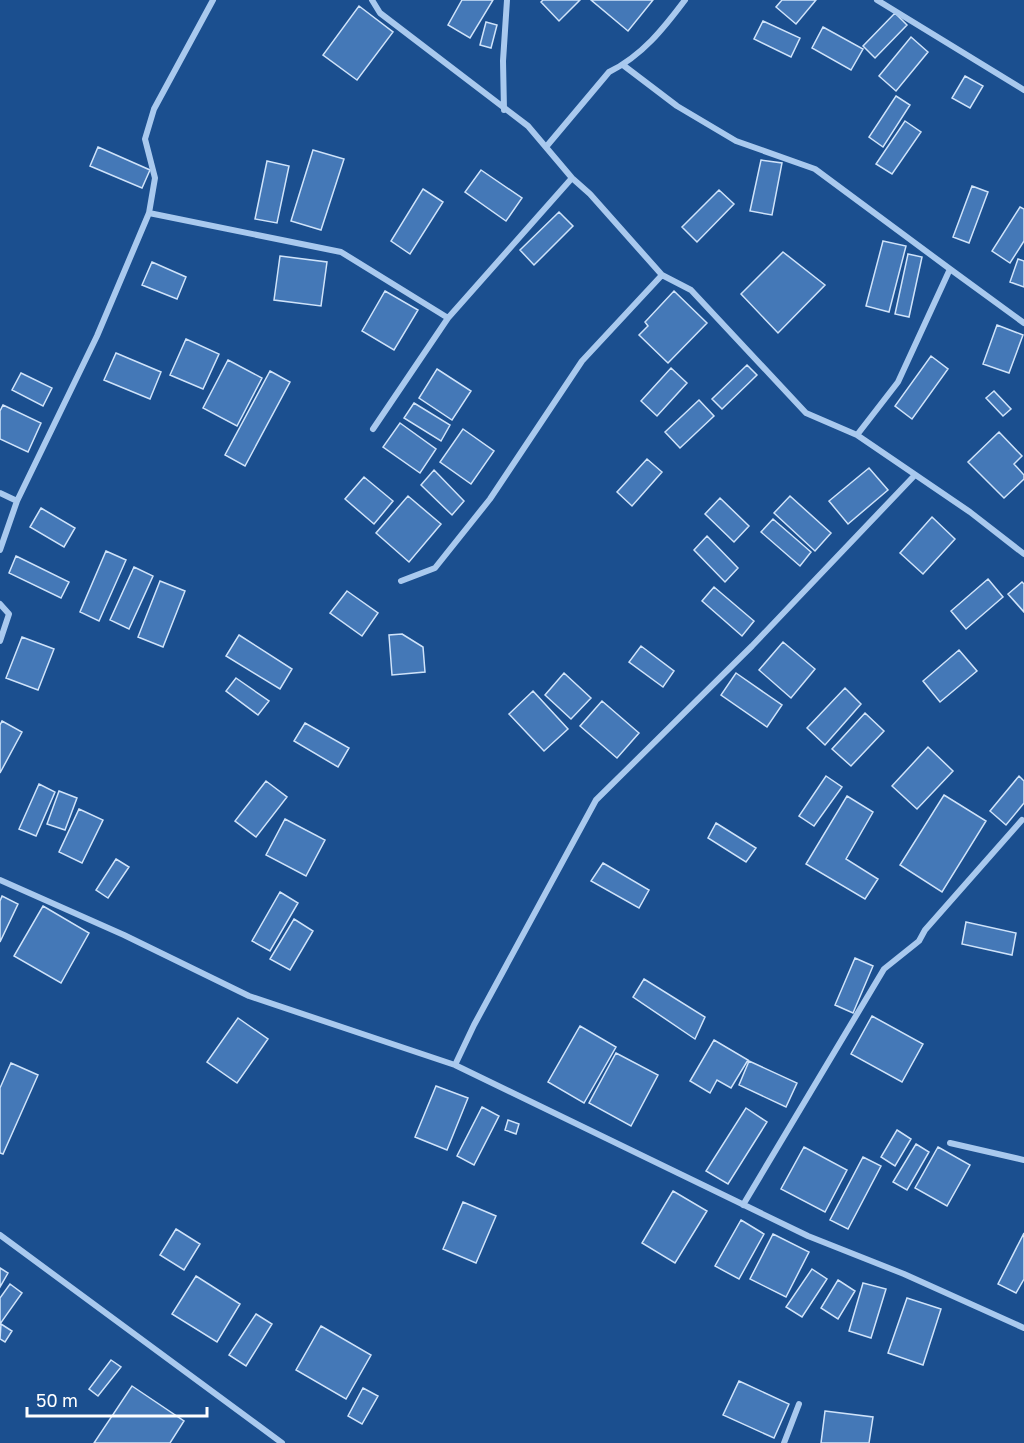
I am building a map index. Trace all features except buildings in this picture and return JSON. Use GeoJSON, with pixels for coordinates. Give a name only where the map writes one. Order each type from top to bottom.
{"type":"FeatureCollection","features":[{"type":"Feature","properties":{"kind":"street"},"geometry":{"type":"LineString","coordinates":[[0,550],[17,501],[98,336],[149,213],[155,177],[145,139],[154,109],[213,0]]}},
{"type":"Feature","properties":{"kind":"street"},"geometry":{"type":"LineString","coordinates":[[372,0],[380,13],[504,110],[528,126],[572,178],[590,194],[662,275],[691,290],[806,413],[857,435],[970,512],[1024,554]]}},
{"type":"Feature","properties":{"kind":"street"},"geometry":{"type":"LineString","coordinates":[[504,110],[502,61],[507,0]]}},
{"type":"Feature","properties":{"kind":"street"},"geometry":{"type":"LineString","coordinates":[[546,147],[609,72],[623,65],[658,36],[685,0]]}},
{"type":"Feature","properties":{"kind":"street"},"geometry":{"type":"LineString","coordinates":[[877,0],[1024,90]]}},
{"type":"Feature","properties":{"kind":"street"},"geometry":{"type":"LineString","coordinates":[[623,65],[677,106],[736,141],[815,169],[1024,323]]}},
{"type":"Feature","properties":{"kind":"street"},"geometry":{"type":"LineString","coordinates":[[373,429],[448,318],[572,178]]}},
{"type":"Feature","properties":{"kind":"street"},"geometry":{"type":"LineString","coordinates":[[149,213],[341,252],[448,318]]}},
{"type":"Feature","properties":{"kind":"street"},"geometry":{"type":"LineString","coordinates":[[857,435],[898,382],[950,269]]}},
{"type":"Feature","properties":{"kind":"street"},"geometry":{"type":"LineString","coordinates":[[401,581],[435,568],[490,499],[582,361],[662,275]]}},
{"type":"Feature","properties":{"kind":"street"},"geometry":{"type":"LineString","coordinates":[[455,1065],[474,1025],[596,800],[752,646],[914,476]]}},
{"type":"Feature","properties":{"kind":"street"},"geometry":{"type":"LineString","coordinates":[[0,493],[17,501]]}},
{"type":"Feature","properties":{"kind":"street"},"geometry":{"type":"LineString","coordinates":[[0,604],[9,614],[0,641]]}},
{"type":"Feature","properties":{"kind":"street"},"geometry":{"type":"LineString","coordinates":[[742,1205],[884,969],[919,941],[925,930],[1022,820]]}},
{"type":"Feature","properties":{"kind":"street"},"geometry":{"type":"LineString","coordinates":[[0,880],[124,935],[249,996],[455,1065],[808,1236],[904,1274],[1024,1328]]}},
{"type":"Feature","properties":{"kind":"street"},"geometry":{"type":"LineString","coordinates":[[950,1143],[1024,1160]]}},
{"type":"Feature","properties":{"kind":"street"},"geometry":{"type":"LineString","coordinates":[[0,1235],[282,1443]]}},
{"type":"Feature","properties":{"kind":"street"},"geometry":{"type":"LineString","coordinates":[[784,1443],[799,1404]]}}]}
